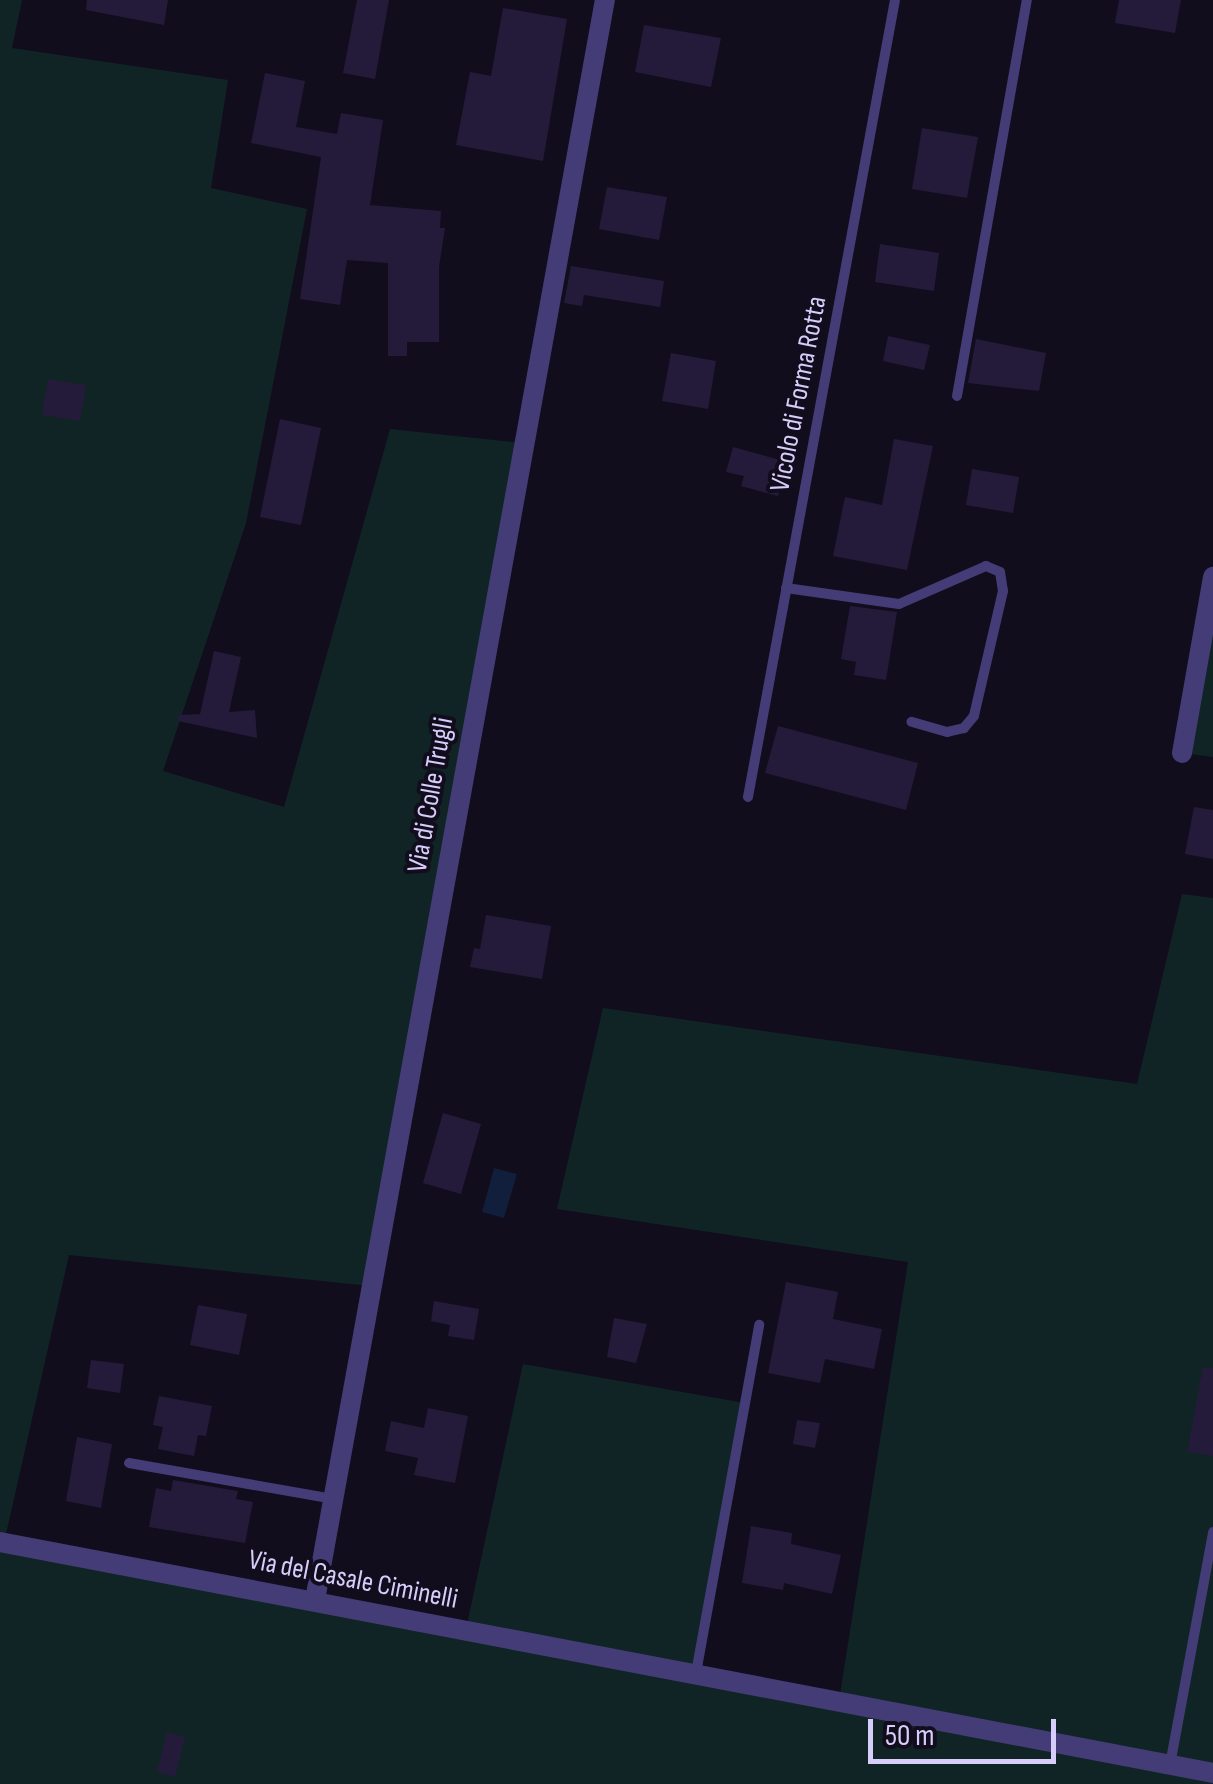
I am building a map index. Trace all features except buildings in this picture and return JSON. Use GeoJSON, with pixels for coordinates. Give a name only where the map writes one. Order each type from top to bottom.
{"type":"FeatureCollection","features":[{"type":"Feature","properties":{"kind":"street","name":"Via di Colle Trugli"},"geometry":{"type":"LineString","coordinates":[[315,1600],[602,0]]}},
{"type":"Feature","properties":{"kind":"street"},"geometry":{"type":"LineString","coordinates":[[1182,753],[1213,577]]}},
{"type":"Feature","properties":{"kind":"street","name":"Via del Casale Ciminelli"},"geometry":{"type":"LineString","coordinates":[[0,1542],[1170,1765],[1205,1776]]}},
{"type":"Feature","properties":{"kind":"lane","name":"Vicolo di Forma Rotta"},"geometry":{"type":"LineString","coordinates":[[748,797],[895,0]]}},
{"type":"Feature","properties":{"kind":"lane"},"geometry":{"type":"LineString","coordinates":[[957,396],[1027,0]]}},
{"type":"Feature","properties":{"kind":"lane"},"geometry":{"type":"LineString","coordinates":[[786,588],[899,604],[986,566],[1000,572],[1003,592],[974,716],[964,728],[947,732],[911,722]]}},
{"type":"Feature","properties":{"kind":"lane"},"geometry":{"type":"LineString","coordinates":[[696,1673],[760,1325]]}},
{"type":"Feature","properties":{"kind":"lane"},"geometry":{"type":"LineString","coordinates":[[129,1463],[333,1499]]}},
{"type":"Feature","properties":{"kind":"lane"},"geometry":{"type":"LineString","coordinates":[[1170,1765],[1213,1532]]}},
{"type":"Feature","properties":{"kind":"green space"},"geometry":{"type":"Polygon","coordinates":[[[0,0],[22,0],[12,48],[228,80],[211,188],[307,209],[246,523],[163,771],[284,807],[390,429],[522,443],[371,1286],[69,1255],[4,1543],[466,1629],[523,1364],[745,1403],[696,1673],[839,1701],[908,1262],[557,1209],[603,1008],[1137,1084],[1182,894],[1213,898],[1213,1784],[0,1784],[0,0]]]}},
{"type":"Feature","properties":{"kind":"green space"},"geometry":{"type":"Polygon","coordinates":[[[1213,591],[1213,757],[1182,753],[1213,591]]]}},
{"type":"Feature","properties":{"kind":"water"},"geometry":{"type":"Polygon","coordinates":[[[494,1168],[517,1174],[504,1218],[482,1212],[494,1168]]]}}]}
